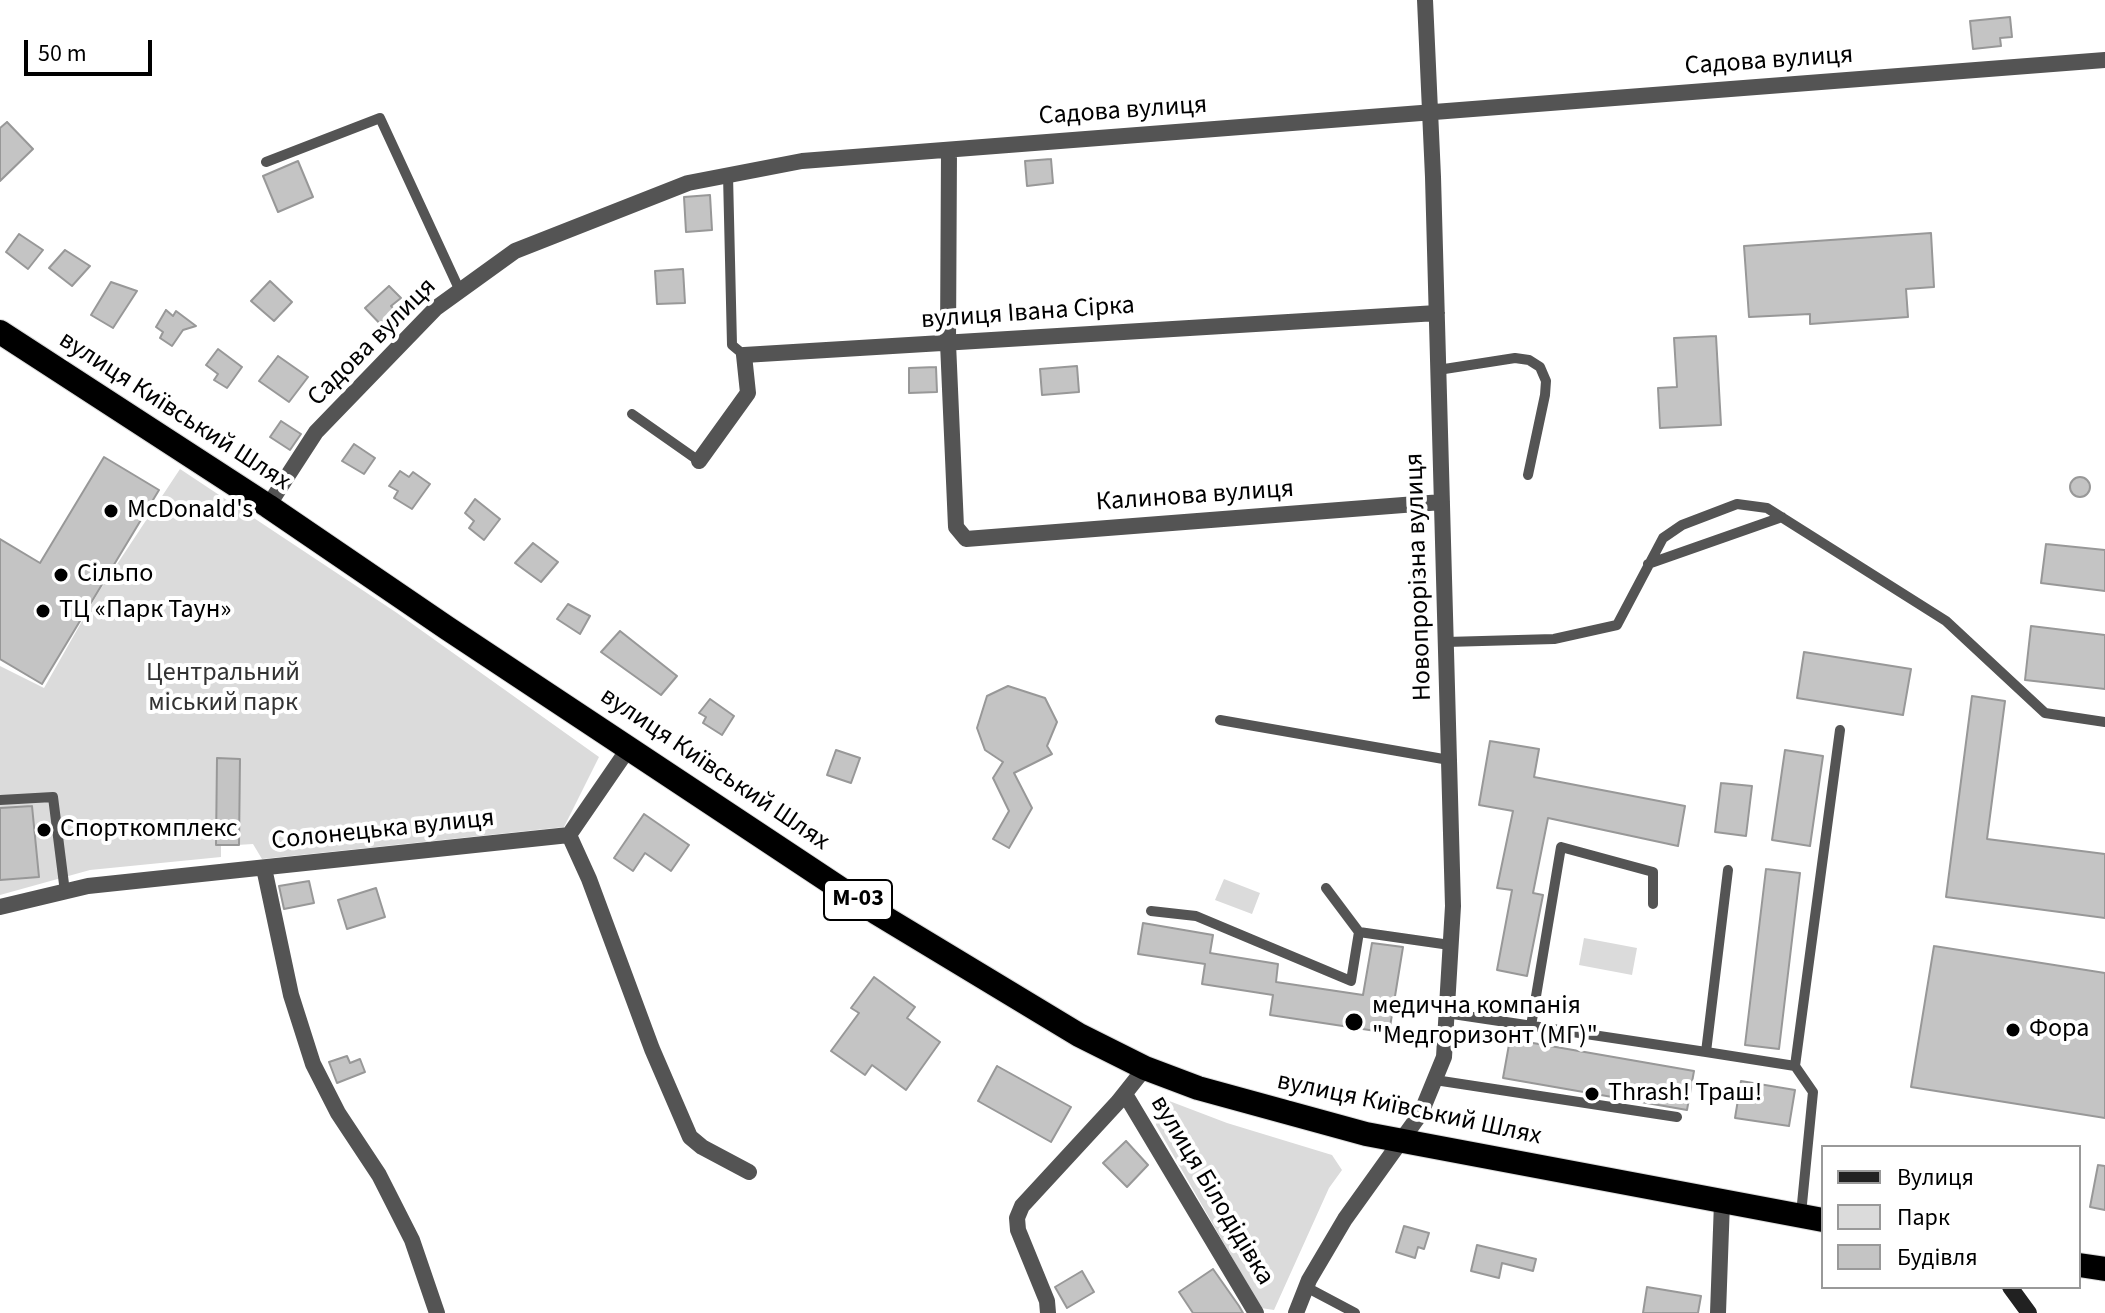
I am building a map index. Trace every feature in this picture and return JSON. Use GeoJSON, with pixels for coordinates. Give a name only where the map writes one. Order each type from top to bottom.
{"type":"FeatureCollection","features":[{"type":"Feature","properties":{"kind":"highway","name":"вулиця Київський Шлях"},"geometry":{"type":"LineString","coordinates":[[0,332],[948,957],[1079,1035],[1145,1068],[1198,1088],[1282,1112],[1401,1141],[1812,1218]]}},
{"type":"Feature","properties":{"kind":"highway"},"geometry":{"type":"LineString","coordinates":[[2081,1265],[2105,1269]]}},
{"type":"Feature","properties":{"kind":"main road"},"geometry":{"type":"LineString","coordinates":[[2011,1289],[2029,1313]]}},
{"type":"Feature","properties":{"kind":"street","name":"Новопрорізна вулиця"},"geometry":{"type":"LineString","coordinates":[[1296,1313],[1306,1287],[1345,1219],[1421,1113],[1444,1057],[1453,906],[1425,0]]}},
{"type":"Feature","properties":{"kind":"street","name":"Садова вулиця"},"geometry":{"type":"LineString","coordinates":[[268,506],[316,432],[436,308],[515,251],[688,183],[802,161],[2105,60]]}},
{"type":"Feature","properties":{"kind":"street"},"geometry":{"type":"LineString","coordinates":[[948,343],[949,150]]}},
{"type":"Feature","properties":{"kind":"street","name":"вулиця Івана Сірка"},"geometry":{"type":"LineString","coordinates":[[744,355],[1437,313]]}},
{"type":"Feature","properties":{"kind":"street","name":"Калинова вулиця"},"geometry":{"type":"LineString","coordinates":[[948,343],[956,527],[966,539],[1442,502]]}},
{"type":"Feature","properties":{"kind":"street"},"geometry":{"type":"LineString","coordinates":[[699,461],[748,393],[744,355]]}},
{"type":"Feature","properties":{"kind":"street"},"geometry":{"type":"LineString","coordinates":[[635,751],[624,755],[569,835],[589,879],[652,1049],[690,1137],[702,1147],[749,1172]]}},
{"type":"Feature","properties":{"kind":"street","name":"Солонецька вулиця"},"geometry":{"type":"LineString","coordinates":[[0,907],[88,886],[569,835]]}},
{"type":"Feature","properties":{"kind":"street"},"geometry":{"type":"LineString","coordinates":[[264,868],[291,995],[313,1064],[338,1113],[379,1175],[412,1240],[437,1313]]}},
{"type":"Feature","properties":{"kind":"street"},"geometry":{"type":"LineString","coordinates":[[1048,1313],[1047,1301],[1018,1230],[1017,1218],[1022,1206],[1145,1068]]}},
{"type":"Feature","properties":{"kind":"street","name":"вулиця Білодідівка"},"geometry":{"type":"LineString","coordinates":[[1125,1094],[1256,1313]]}},
{"type":"Feature","properties":{"kind":"street"},"geometry":{"type":"LineString","coordinates":[[1718,1313],[1722,1202]]}},
{"type":"Feature","properties":{"kind":"lane"},"geometry":{"type":"LineString","coordinates":[[266,162],[380,118],[460,291]]}},
{"type":"Feature","properties":{"kind":"lane"},"geometry":{"type":"LineString","coordinates":[[728,175],[732,345],[744,355]]}},
{"type":"Feature","properties":{"kind":"lane"},"geometry":{"type":"LineString","coordinates":[[1438,370],[1515,358],[1529,360],[1540,367],[1546,381],[1545,395],[1528,475]]}},
{"type":"Feature","properties":{"kind":"lane"},"geometry":{"type":"LineString","coordinates":[[632,414],[699,461]]}},
{"type":"Feature","properties":{"kind":"lane"},"geometry":{"type":"LineString","coordinates":[[1446,642],[1554,639],[1617,625],[1663,538],[1682,525],[1737,504],[1767,508],[1946,621],[2045,713],[2105,722]]}},
{"type":"Feature","properties":{"kind":"lane"},"geometry":{"type":"LineString","coordinates":[[1648,564],[1782,517]]}},
{"type":"Feature","properties":{"kind":"lane"},"geometry":{"type":"LineString","coordinates":[[1220,720],[1449,760]]}},
{"type":"Feature","properties":{"kind":"lane"},"geometry":{"type":"LineString","coordinates":[[1812,1218],[1813,1092],[1795,1066],[1840,730]]}},
{"type":"Feature","properties":{"kind":"lane"},"geometry":{"type":"LineString","coordinates":[[0,800],[53,797],[65,892]]}},
{"type":"Feature","properties":{"kind":"lane"},"geometry":{"type":"LineString","coordinates":[[1531,1026],[1561,847],[1653,872],[1653,904]]}},
{"type":"Feature","properties":{"kind":"lane"},"geometry":{"type":"LineString","coordinates":[[1706,1052],[1728,870]]}},
{"type":"Feature","properties":{"kind":"lane"},"geometry":{"type":"LineString","coordinates":[[1326,888],[1359,932],[1450,945]]}},
{"type":"Feature","properties":{"kind":"lane"},"geometry":{"type":"LineString","coordinates":[[1151,911],[1196,916],[1351,981],[1359,932]]}},
{"type":"Feature","properties":{"kind":"lane"},"geometry":{"type":"LineString","coordinates":[[1446,1013],[1795,1066]]}},
{"type":"Feature","properties":{"kind":"lane"},"geometry":{"type":"LineString","coordinates":[[1435,1080],[1677,1117]]}},
{"type":"Feature","properties":{"kind":"lane"},"geometry":{"type":"LineString","coordinates":[[1306,1287],[1355,1313]]}},
{"type":"Feature","properties":{"kind":"green space","name":"Центральний міський парк"},"geometry":{"type":"Polygon","coordinates":[[[180,469],[397,613],[599,757],[564,827],[262,859],[253,844],[221,846],[221,857],[90,870],[0,895],[0,666],[44,688],[98,593],[180,469]]]}},
{"type":"Feature","properties":{"kind":"green space"},"geometry":{"type":"Polygon","coordinates":[[[1224,879],[1260,893],[1252,914],[1215,900],[1224,879]]]}},
{"type":"Feature","properties":{"kind":"green space"},"geometry":{"type":"Polygon","coordinates":[[[1584,938],[1637,948],[1632,975],[1579,965],[1584,938]]]}},
{"type":"Feature","properties":{"kind":"green space"},"geometry":{"type":"Polygon","coordinates":[[[1164,1099],[1227,1123],[1332,1155],[1342,1170],[1329,1188],[1274,1310],[1261,1308],[1156,1125],[1155,1103],[1164,1099]]]}},
{"type":"Feature","properties":{"kind":"building"},"geometry":{"type":"Polygon","coordinates":[[[2010,17],[2012,37],[2000,38],[2001,46],[1973,49],[1970,21],[2010,17]]]}},
{"type":"Feature","properties":{"kind":"building"},"geometry":{"type":"Polygon","coordinates":[[[7,122],[33,149],[0,181],[0,128],[7,122]]]}},
{"type":"Feature","properties":{"kind":"building"},"geometry":{"type":"Polygon","coordinates":[[[1051,159],[1053,183],[1027,186],[1025,161],[1051,159]]]}},
{"type":"Feature","properties":{"kind":"building"},"geometry":{"type":"Polygon","coordinates":[[[298,161],[313,197],[278,212],[263,176],[298,161]]]}},
{"type":"Feature","properties":{"kind":"building"},"geometry":{"type":"Polygon","coordinates":[[[710,195],[712,230],[686,232],[684,197],[710,195]]]}},
{"type":"Feature","properties":{"kind":"building"},"geometry":{"type":"Polygon","coordinates":[[[1931,233],[1934,287],[1906,289],[1908,317],[1810,324],[1810,314],[1749,317],[1744,246],[1931,233]]]}},
{"type":"Feature","properties":{"kind":"building"},"geometry":{"type":"Polygon","coordinates":[[[19,234],[43,250],[28,269],[6,252],[19,234]]]}},
{"type":"Feature","properties":{"kind":"building"},"geometry":{"type":"Polygon","coordinates":[[[65,250],[90,266],[72,286],[49,268],[65,250]]]}},
{"type":"Feature","properties":{"kind":"building"},"geometry":{"type":"Polygon","coordinates":[[[683,269],[685,303],[657,304],[655,271],[683,269]]]}},
{"type":"Feature","properties":{"kind":"building"},"geometry":{"type":"Polygon","coordinates":[[[270,281],[292,302],[274,321],[251,301],[270,281]]]}},
{"type":"Feature","properties":{"kind":"building"},"geometry":{"type":"Polygon","coordinates":[[[111,282],[137,291],[113,328],[91,315],[111,282]]]}},
{"type":"Feature","properties":{"kind":"building"},"geometry":{"type":"Polygon","coordinates":[[[389,286],[401,298],[391,306],[402,317],[385,329],[365,308],[389,286]]]}},
{"type":"Feature","properties":{"kind":"building"},"geometry":{"type":"Polygon","coordinates":[[[166,310],[173,316],[176,311],[196,326],[183,330],[172,346],[160,338],[163,332],[156,327],[166,310]]]}},
{"type":"Feature","properties":{"kind":"building"},"geometry":{"type":"Polygon","coordinates":[[[1716,336],[1721,425],[1660,428],[1658,388],[1677,387],[1674,338],[1716,336]]]}},
{"type":"Feature","properties":{"kind":"building"},"geometry":{"type":"Polygon","coordinates":[[[218,349],[242,367],[227,388],[214,380],[218,374],[206,365],[218,349]]]}},
{"type":"Feature","properties":{"kind":"building"},"geometry":{"type":"Polygon","coordinates":[[[278,356],[308,377],[289,402],[259,381],[278,356]]]}},
{"type":"Feature","properties":{"kind":"building"},"geometry":{"type":"Polygon","coordinates":[[[1077,366],[1079,392],[1042,395],[1040,369],[1077,366]]]}},
{"type":"Feature","properties":{"kind":"building"},"geometry":{"type":"Polygon","coordinates":[[[936,367],[937,392],[909,393],[909,368],[936,367]]]}},
{"type":"Feature","properties":{"kind":"building"},"geometry":{"type":"Polygon","coordinates":[[[281,421],[301,434],[290,450],[270,437],[281,421]]]}},
{"type":"Feature","properties":{"kind":"building"},"geometry":{"type":"Polygon","coordinates":[[[354,444],[375,458],[364,474],[342,461],[354,444]]]}},
{"type":"Feature","properties":{"kind":"building","name":"ТЦ «Парк Таун»"},"geometry":{"type":"Polygon","coordinates":[[[104,457],[159,490],[42,684],[0,659],[0,539],[40,563],[104,457]]]}},
{"type":"Feature","properties":{"kind":"building"},"geometry":{"type":"Polygon","coordinates":[[[400,471],[409,477],[413,472],[430,484],[412,509],[394,498],[398,491],[389,486],[400,471]]]}},
{"type":"Feature","properties":{"kind":"building"},"geometry":{"type":"Polygon","coordinates":[[[2080,477],[2087,480],[2090,487],[2087,494],[2080,497],[2073,494],[2070,487],[2073,480],[2080,477]]]}},
{"type":"Feature","properties":{"kind":"building"},"geometry":{"type":"Polygon","coordinates":[[[475,499],[500,519],[484,540],[469,528],[474,521],[465,513],[475,499]]]}},
{"type":"Feature","properties":{"kind":"building"},"geometry":{"type":"Polygon","coordinates":[[[533,543],[558,562],[541,582],[515,563],[533,543]]]}},
{"type":"Feature","properties":{"kind":"building"},"geometry":{"type":"Polygon","coordinates":[[[2046,544],[2105,550],[2105,591],[2041,583],[2046,544]]]}},
{"type":"Feature","properties":{"kind":"building"},"geometry":{"type":"Polygon","coordinates":[[[568,604],[590,616],[580,634],[557,619],[568,604]]]}},
{"type":"Feature","properties":{"kind":"building"},"geometry":{"type":"Polygon","coordinates":[[[2031,626],[2105,635],[2105,689],[2025,680],[2031,626]]]}},
{"type":"Feature","properties":{"kind":"building"},"geometry":{"type":"Polygon","coordinates":[[[620,631],[677,676],[661,695],[601,652],[620,631]]]}},
{"type":"Feature","properties":{"kind":"building"},"geometry":{"type":"Polygon","coordinates":[[[1804,652],[1911,669],[1903,715],[1797,698],[1804,652]]]}},
{"type":"Feature","properties":{"kind":"building"},"geometry":{"type":"Polygon","coordinates":[[[1008,686],[1045,698],[1057,722],[1047,746],[1052,754],[1014,773],[1032,808],[1009,848],[993,839],[1009,811],[993,778],[1003,762],[985,750],[977,728],[987,696],[1008,686]]]}},
{"type":"Feature","properties":{"kind":"building"},"geometry":{"type":"Polygon","coordinates":[[[1972,696],[2005,701],[1987,839],[2105,854],[2105,918],[1946,897],[1972,696]]]}},
{"type":"Feature","properties":{"kind":"building"},"geometry":{"type":"Polygon","coordinates":[[[710,699],[734,716],[722,735],[703,723],[706,717],[699,713],[710,699]]]}},
{"type":"Feature","properties":{"kind":"building"},"geometry":{"type":"Polygon","coordinates":[[[1490,741],[1539,749],[1534,777],[1685,806],[1678,846],[1548,818],[1533,893],[1543,895],[1527,976],[1497,970],[1512,890],[1497,888],[1513,811],[1479,805],[1490,741]]]}},
{"type":"Feature","properties":{"kind":"building"},"geometry":{"type":"Polygon","coordinates":[[[836,750],[860,758],[851,783],[827,775],[836,750]]]}},
{"type":"Feature","properties":{"kind":"building"},"geometry":{"type":"Polygon","coordinates":[[[1785,750],[1823,756],[1810,846],[1772,840],[1785,750]]]}},
{"type":"Feature","properties":{"kind":"building"},"geometry":{"type":"Polygon","coordinates":[[[217,758],[240,759],[239,845],[216,845],[217,758]]]}},
{"type":"Feature","properties":{"kind":"building"},"geometry":{"type":"Polygon","coordinates":[[[1721,783],[1752,786],[1746,836],[1715,832],[1721,783]]]}},
{"type":"Feature","properties":{"kind":"building"},"geometry":{"type":"Polygon","coordinates":[[[32,806],[39,877],[0,880],[0,808],[32,806]]]}},
{"type":"Feature","properties":{"kind":"building"},"geometry":{"type":"Polygon","coordinates":[[[644,814],[689,845],[671,871],[645,853],[633,871],[614,858],[644,814]]]}},
{"type":"Feature","properties":{"kind":"building"},"geometry":{"type":"Polygon","coordinates":[[[1766,869],[1800,873],[1779,1049],[1745,1045],[1766,869]]]}},
{"type":"Feature","properties":{"kind":"building"},"geometry":{"type":"Polygon","coordinates":[[[309,881],[314,903],[284,909],[279,886],[309,881]]]}},
{"type":"Feature","properties":{"kind":"building"},"geometry":{"type":"Polygon","coordinates":[[[376,888],[385,917],[347,929],[338,900],[376,888]]]}},
{"type":"Feature","properties":{"kind":"building"},"geometry":{"type":"Polygon","coordinates":[[[1143,923],[1213,935],[1210,953],[1278,964],[1276,982],[1363,995],[1372,943],[1403,947],[1389,1033],[1270,1015],[1273,995],[1202,984],[1205,964],[1138,954],[1143,923]]]}},
{"type":"Feature","properties":{"kind":"building","name":"Фора"},"geometry":{"type":"Polygon","coordinates":[[[1934,946],[2105,973],[2105,1118],[1911,1087],[1934,946]]]}},
{"type":"Feature","properties":{"kind":"building"},"geometry":{"type":"Polygon","coordinates":[[[874,977],[915,1007],[907,1018],[940,1042],[906,1090],[872,1065],[865,1075],[831,1051],[859,1013],[851,1008],[874,977]]]}},
{"type":"Feature","properties":{"kind":"building"},"geometry":{"type":"Polygon","coordinates":[[[1510,1039],[1694,1071],[1687,1110],[1503,1078],[1510,1039]]]}},
{"type":"Feature","properties":{"kind":"building"},"geometry":{"type":"Polygon","coordinates":[[[347,1056],[350,1063],[360,1059],[365,1072],[337,1083],[329,1062],[347,1056]]]}},
{"type":"Feature","properties":{"kind":"building"},"geometry":{"type":"Polygon","coordinates":[[[997,1066],[1071,1107],[1051,1142],[978,1101],[997,1066]]]}},
{"type":"Feature","properties":{"kind":"building"},"geometry":{"type":"Polygon","coordinates":[[[1741,1081],[1795,1090],[1789,1126],[1735,1118],[1741,1081]]]}},
{"type":"Feature","properties":{"kind":"building"},"geometry":{"type":"Polygon","coordinates":[[[1126,1141],[1148,1165],[1127,1187],[1103,1163],[1126,1141]]]}},
{"type":"Feature","properties":{"kind":"building"},"geometry":{"type":"Polygon","coordinates":[[[2098,1165],[2105,1166],[2105,1210],[2090,1207],[2098,1165]]]}},
{"type":"Feature","properties":{"kind":"building"},"geometry":{"type":"Polygon","coordinates":[[[1404,1226],[1429,1233],[1424,1249],[1418,1247],[1415,1258],[1396,1252],[1404,1226]]]}},
{"type":"Feature","properties":{"kind":"building"},"geometry":{"type":"Polygon","coordinates":[[[1477,1245],[1536,1259],[1533,1271],[1502,1263],[1499,1278],[1471,1271],[1477,1245]]]}},
{"type":"Feature","properties":{"kind":"building"},"geometry":{"type":"Polygon","coordinates":[[[1213,1269],[1243,1313],[1193,1313],[1179,1292],[1213,1269]]]}},
{"type":"Feature","properties":{"kind":"building"},"geometry":{"type":"Polygon","coordinates":[[[1082,1271],[1094,1292],[1067,1308],[1055,1287],[1082,1271]]]}},
{"type":"Feature","properties":{"kind":"building"},"geometry":{"type":"Polygon","coordinates":[[[1647,1287],[1701,1296],[1698,1313],[1643,1313],[1647,1287]]]}},
{"type":"Feature","properties":{"kind":"place","name":"McDonald's"},"geometry":{"type":"Point","coordinates":[111,511]}},
{"type":"Feature","properties":{"kind":"place","name":"Сільпо"},"geometry":{"type":"Point","coordinates":[61,575]}},
{"type":"Feature","properties":{"kind":"place","name":"ТЦ «Парк Таун»"},"geometry":{"type":"Point","coordinates":[43,611]}},
{"type":"Feature","properties":{"kind":"place","name":"Спорткомплекс"},"geometry":{"type":"Point","coordinates":[44,830]}},
{"type":"Feature","properties":{"kind":"place","name":"медична компанія \"Медгоризонт (МГ)\""},"geometry":{"type":"Point","coordinates":[1354,1022]}},
{"type":"Feature","properties":{"kind":"place","name":"Фора"},"geometry":{"type":"Point","coordinates":[2013,1030]}},
{"type":"Feature","properties":{"kind":"place","name":"Thrash! Траш!"},"geometry":{"type":"Point","coordinates":[1592,1094]}}]}
